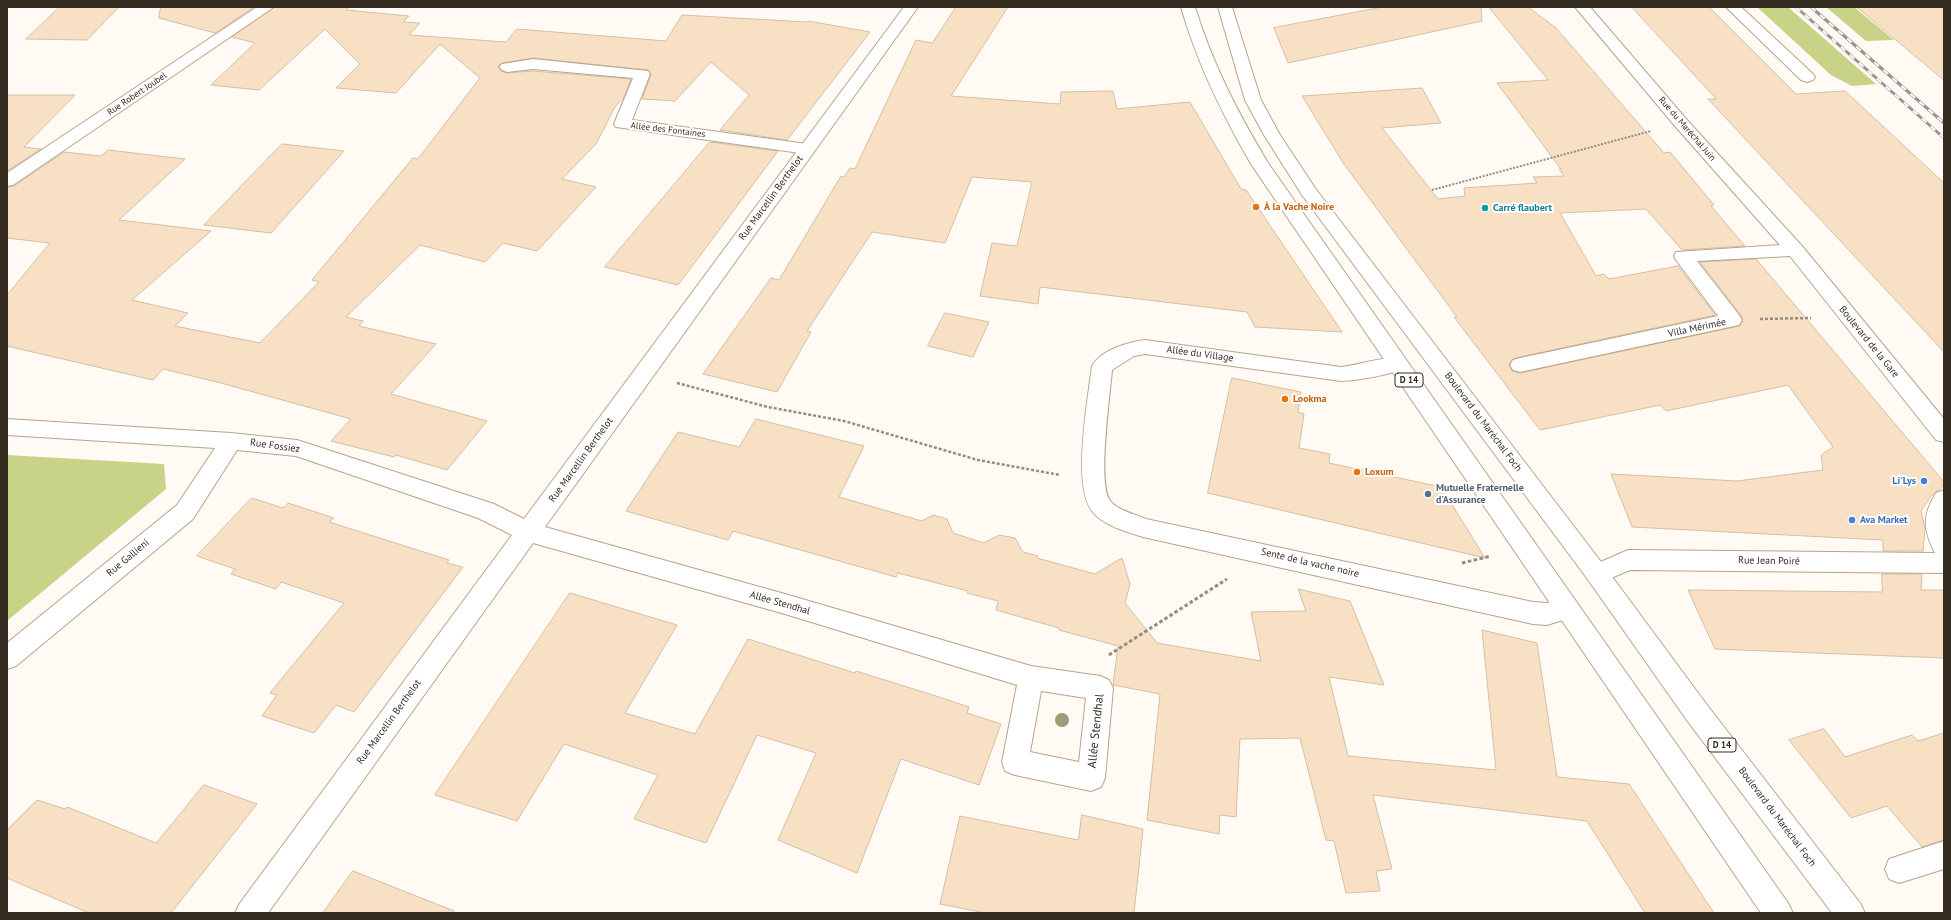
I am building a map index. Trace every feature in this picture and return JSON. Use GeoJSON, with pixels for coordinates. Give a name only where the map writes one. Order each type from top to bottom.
{"type":"FeatureCollection","features":[{"type":"Feature","properties":{"kind":"street","name":"Rue Robert Joubel"},"geometry":{"type":"LineString","coordinates":[[7,181],[267,7]]}},
{"type":"Feature","properties":{"kind":"street","name":"Rue Marcellin Berthelot"},"geometry":{"type":"LineString","coordinates":[[250,913],[911,7]]}},
{"type":"Feature","properties":{"kind":"street","name":"D 14"},"geometry":{"type":"LineString","coordinates":[[1188,7],[1206,63],[1242,134],[1283,197],[1566,609],[1778,913]]}},
{"type":"Feature","properties":{"kind":"street","name":"Boulevard du Maréchal Foch"},"geometry":{"type":"LineString","coordinates":[[1225,7],[1254,100],[1283,153],[1313,197],[1597,574],[1695,710],[1850,913]]}},
{"type":"Feature","properties":{"kind":"street","name":"Rue du Maréchal Juin"},"geometry":{"type":"LineString","coordinates":[[1582,7],[1681,123],[1795,250]]}},
{"type":"Feature","properties":{"kind":"street"},"geometry":{"type":"LineString","coordinates":[[1733,7],[1807,77]]}},
{"type":"Feature","properties":{"kind":"street","name":"Allée des Fontaines"},"geometry":{"type":"LineString","coordinates":[[506,67],[533,64],[642,74],[622,124],[807,149]]}},
{"type":"Feature","properties":{"kind":"street","name":"Boulevard de la Gare"},"geometry":{"type":"LineString","coordinates":[[1795,250],[1944,434]]}},
{"type":"Feature","properties":{"kind":"street","name":"Villa Mérimée"},"geometry":{"type":"LineString","coordinates":[[1520,365],[1732,320],[1683,256],[1795,250]]}},
{"type":"Feature","properties":{"kind":"street","name":"Allée du Village"},"geometry":{"type":"LineString","coordinates":[[1093,462],[1102,366],[1128,349],[1146,347],[1341,374],[1356,373],[1398,364]]}},
{"type":"Feature","properties":{"kind":"street","name":"Rue Fossiez"},"geometry":{"type":"LineString","coordinates":[[7,428],[231,441],[297,448],[486,511],[528,532]]}},
{"type":"Feature","properties":{"kind":"street","name":"Rue Gallieni"},"geometry":{"type":"LineString","coordinates":[[7,658],[185,512],[231,441]]}},
{"type":"Feature","properties":{"kind":"street","name":"Sente de la vache noire"},"geometry":{"type":"LineString","coordinates":[[1093,462],[1095,491],[1100,505],[1111,514],[1143,528],[1533,613],[1547,614],[1566,609]]}},
{"type":"Feature","properties":{"kind":"street"},"geometry":{"type":"LineString","coordinates":[[1944,499],[1939,506],[1935,526],[1944,548]]}},
{"type":"Feature","properties":{"kind":"street","name":"Allée Stendhal"},"geometry":{"type":"LineString","coordinates":[[528,532],[785,604],[1031,678],[1100,688],[1091,778],[1015,762],[1031,678]]}},
{"type":"Feature","properties":{"kind":"street","name":"Rue Jean Poiré"},"geometry":{"type":"LineString","coordinates":[[1597,574],[1628,560],[1944,563]]}},
{"type":"Feature","properties":{"kind":"street","name":"D 14"},"geometry":{"type":"LineString","coordinates":[[1657,738],[1788,913]]}},
{"type":"Feature","properties":{"kind":"street"},"geometry":{"type":"LineString","coordinates":[[1899,869],[1944,855]]}},
{"type":"Feature","properties":{"kind":"path"},"geometry":{"type":"LineString","coordinates":[[1432,190],[1681,123]]}},
{"type":"Feature","properties":{"kind":"path"},"geometry":{"type":"LineString","coordinates":[[1732,320],[1850,318]]}},
{"type":"Feature","properties":{"kind":"path"},"geometry":{"type":"LineString","coordinates":[[1100,688],[1110,653],[1236,574],[1263,553]]}},
{"type":"Feature","properties":{"kind":"green space"},"geometry":{"type":"Polygon","coordinates":[[[1757,7],[1788,7],[1876,84],[1852,86],[1831,75],[1757,7]]]}},
{"type":"Feature","properties":{"kind":"green space"},"geometry":{"type":"Polygon","coordinates":[[[1826,7],[1854,7],[1894,40],[1866,41],[1826,7]]]}},
{"type":"Feature","properties":{"kind":"green space"},"geometry":{"type":"Polygon","coordinates":[[[7,455],[164,464],[166,489],[7,621],[7,455]]]}},
{"type":"Feature","properties":{"kind":"building"},"geometry":{"type":"Polygon","coordinates":[[[60,7],[119,7],[87,40],[26,39],[60,7]]]}},
{"type":"Feature","properties":{"kind":"building"},"geometry":{"type":"Polygon","coordinates":[[[161,7],[254,7],[215,33],[159,18],[161,7]]]}},
{"type":"Feature","properties":{"kind":"building"},"geometry":{"type":"Polygon","coordinates":[[[275,7],[349,7],[346,10],[409,16],[403,22],[420,23],[409,35],[506,42],[517,29],[666,41],[682,15],[808,21],[870,32],[787,140],[720,130],[749,95],[711,62],[675,101],[642,99],[651,75],[648,70],[533,58],[502,63],[498,66],[501,71],[507,73],[533,71],[631,79],[624,97],[615,107],[596,144],[562,179],[596,187],[537,251],[503,243],[485,262],[420,245],[346,317],[363,321],[359,326],[436,344],[391,394],[487,421],[447,470],[396,455],[394,457],[331,441],[351,419],[221,383],[163,369],[153,380],[7,346],[7,295],[50,243],[7,238],[7,187],[14,186],[64,152],[101,156],[108,150],[185,159],[119,220],[211,231],[132,300],[188,313],[175,326],[260,343],[319,282],[312,280],[413,158],[418,159],[480,78],[440,44],[396,93],[336,88],[360,64],[325,29],[259,90],[211,85],[255,43],[232,37],[275,7]]]}},
{"type":"Feature","properties":{"kind":"building"},"geometry":{"type":"Polygon","coordinates":[[[956,7],[1008,7],[951,96],[1060,104],[1061,92],[1113,91],[1117,109],[1190,102],[1241,189],[1246,190],[1342,332],[1255,327],[1247,312],[1040,287],[1038,304],[980,296],[992,243],[1017,246],[1032,182],[972,177],[945,243],[872,232],[807,331],[811,332],[777,392],[703,374],[771,278],[779,280],[841,176],[844,177],[850,168],[855,169],[916,40],[932,43],[956,7]]]}},
{"type":"Feature","properties":{"kind":"building"},"geometry":{"type":"Polygon","coordinates":[[[1383,7],[1481,7],[1482,21],[1288,63],[1274,28],[1383,7]]]}},
{"type":"Feature","properties":{"kind":"building"},"geometry":{"type":"Polygon","coordinates":[[[1489,7],[1528,7],[1556,28],[1664,153],[1670,152],[1714,205],[1711,206],[1745,246],[1682,250],[1646,209],[1560,213],[1596,276],[1604,274],[1609,279],[1678,266],[1715,315],[1520,357],[1513,359],[1509,364],[1512,371],[1520,373],[1739,326],[1743,321],[1740,314],[1700,262],[1756,259],[1944,482],[1944,485],[1931,496],[1921,511],[1925,529],[1923,551],[1883,551],[1883,540],[1632,527],[1611,474],[1737,481],[1823,470],[1821,455],[1833,447],[1788,385],[1666,411],[1660,405],[1540,430],[1454,317],[1457,317],[1344,164],[1302,96],[1422,88],[1441,123],[1382,128],[1438,199],[1465,196],[1464,188],[1537,183],[1533,177],[1564,176],[1559,169],[1561,169],[1497,83],[1548,80],[1489,7]]]}},
{"type":"Feature","properties":{"kind":"building"},"geometry":{"type":"Polygon","coordinates":[[[1632,7],[1709,7],[1796,94],[1845,91],[1944,183],[1944,352],[1708,99],[1716,99],[1632,7]]]}},
{"type":"Feature","properties":{"kind":"building"},"geometry":{"type":"Polygon","coordinates":[[[1857,7],[1944,7],[1944,80],[1857,7]]]}},
{"type":"Feature","properties":{"kind":"building"},"geometry":{"type":"Polygon","coordinates":[[[7,95],[75,95],[24,147],[41,149],[7,171],[7,95]]]}},
{"type":"Feature","properties":{"kind":"building"},"geometry":{"type":"Polygon","coordinates":[[[710,142],[778,151],[678,285],[605,267],[710,142]]]}},
{"type":"Feature","properties":{"kind":"building"},"geometry":{"type":"Polygon","coordinates":[[[282,144],[344,151],[271,233],[204,225],[282,144]]]}},
{"type":"Feature","properties":{"kind":"building"},"geometry":{"type":"Polygon","coordinates":[[[945,313],[989,322],[973,357],[928,346],[945,313]]]}},
{"type":"Feature","properties":{"kind":"building"},"geometry":{"type":"Polygon","coordinates":[[[1232,378],[1301,392],[1298,412],[1304,414],[1299,448],[1330,454],[1329,463],[1441,487],[1485,558],[1208,493],[1232,378]]]}},
{"type":"Feature","properties":{"kind":"building"},"geometry":{"type":"Polygon","coordinates":[[[756,419],[864,446],[839,497],[922,521],[933,515],[947,519],[953,533],[984,543],[999,535],[1015,538],[1023,552],[1038,556],[1037,558],[1095,574],[1122,558],[1130,584],[1125,603],[1157,643],[1261,661],[1251,612],[1306,611],[1298,589],[1350,601],[1384,685],[1329,677],[1348,756],[1496,770],[1482,630],[1537,643],[1557,777],[1629,784],[1714,913],[1645,913],[1587,821],[1373,795],[1392,869],[1376,871],[1380,891],[1346,893],[1334,841],[1326,840],[1300,738],[1240,739],[1236,817],[1220,815],[1219,834],[1147,820],[1160,694],[1113,685],[1118,646],[1059,630],[1059,628],[996,610],[998,601],[967,593],[968,591],[898,573],[896,577],[733,531],[728,540],[626,511],[678,432],[739,447],[756,419]]]}},
{"type":"Feature","properties":{"kind":"building"},"geometry":{"type":"Polygon","coordinates":[[[252,498],[283,508],[288,503],[334,518],[329,522],[449,560],[447,563],[463,567],[354,712],[336,705],[314,733],[262,716],[277,695],[270,693],[344,603],[281,582],[276,589],[231,574],[235,569],[197,556],[252,498]]]}},
{"type":"Feature","properties":{"kind":"building"},"geometry":{"type":"Polygon","coordinates":[[[1882,574],[1922,574],[1921,590],[1944,590],[1944,658],[1715,649],[1688,590],[1882,592],[1882,574]]]}},
{"type":"Feature","properties":{"kind":"building"},"geometry":{"type":"Polygon","coordinates":[[[570,593],[677,625],[625,713],[695,734],[748,639],[969,707],[967,713],[1001,724],[979,785],[901,759],[857,873],[778,840],[816,753],[757,735],[706,843],[634,819],[658,775],[564,744],[517,821],[435,795],[570,593]]]}},
{"type":"Feature","properties":{"kind":"building"},"geometry":{"type":"Polygon","coordinates":[[[1824,729],[1845,757],[1912,735],[1918,741],[1944,733],[1944,840],[1922,847],[1887,806],[1851,818],[1789,740],[1824,729]]]}},
{"type":"Feature","properties":{"kind":"building"},"geometry":{"type":"Polygon","coordinates":[[[204,785],[257,804],[171,913],[89,913],[7,878],[7,830],[37,800],[65,809],[67,807],[156,843],[204,785]]]}},
{"type":"Feature","properties":{"kind":"building"},"geometry":{"type":"Polygon","coordinates":[[[1082,815],[1143,829],[1134,913],[985,913],[940,904],[960,816],[1078,840],[1082,815]]]}},
{"type":"Feature","properties":{"kind":"building"},"geometry":{"type":"Polygon","coordinates":[[[353,871],[454,911],[454,913],[323,913],[353,871]]]}},
{"type":"Feature","properties":{"kind":"railway"},"geometry":{"type":"LineString","coordinates":[[1796,7],[1944,138]]}},
{"type":"Feature","properties":{"kind":"railway"},"geometry":{"type":"LineString","coordinates":[[1811,7],[1944,123]]}},
{"type":"Feature","properties":{"kind":"place","name":"À la Vache Noire"},"geometry":{"type":"Point","coordinates":[1256,207]}},
{"type":"Feature","properties":{"kind":"place","name":"Carré flaubert"},"geometry":{"type":"Point","coordinates":[1485,208]}},
{"type":"Feature","properties":{"kind":"place","name":"Lookma"},"geometry":{"type":"Point","coordinates":[1285,399]}},
{"type":"Feature","properties":{"kind":"place","name":"Loxum"},"geometry":{"type":"Point","coordinates":[1357,472]}},
{"type":"Feature","properties":{"kind":"place","name":"Li'Lys"},"geometry":{"type":"Point","coordinates":[1924,481]}},
{"type":"Feature","properties":{"kind":"place","name":"Mutuelle Fraternelle d'Assurance"},"geometry":{"type":"Point","coordinates":[1428,494]}},
{"type":"Feature","properties":{"kind":"place","name":"Ava Market"},"geometry":{"type":"Point","coordinates":[1852,520]}}]}
